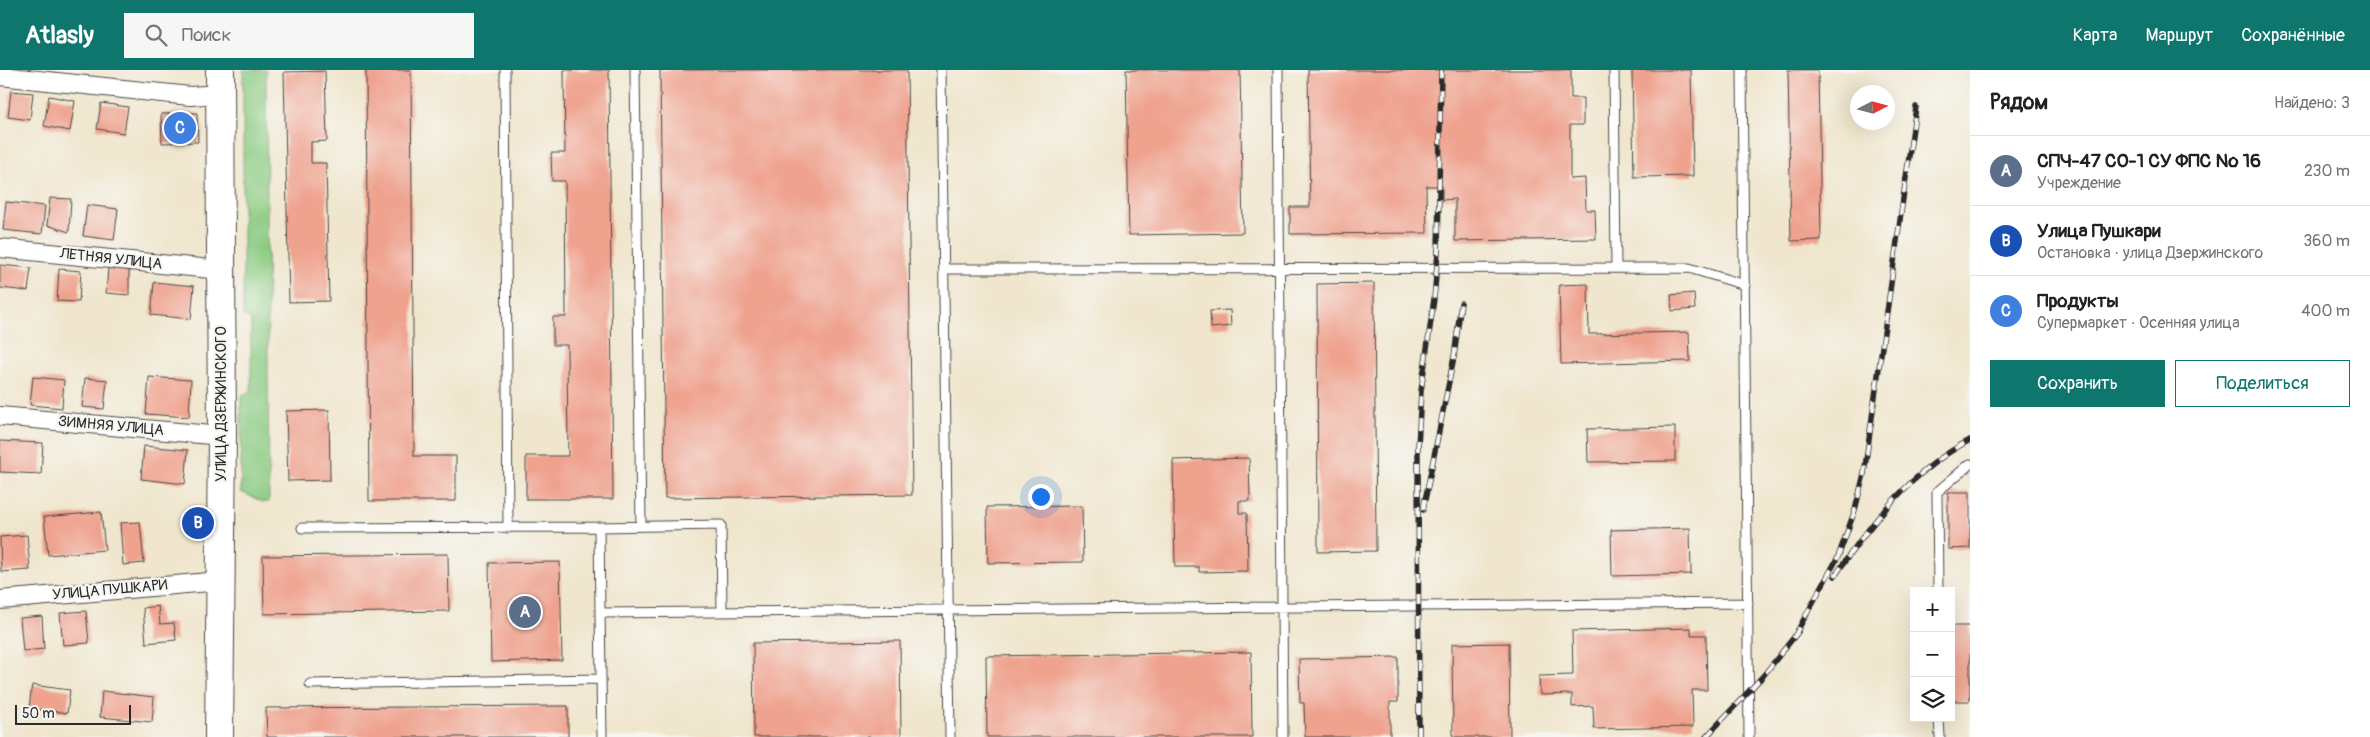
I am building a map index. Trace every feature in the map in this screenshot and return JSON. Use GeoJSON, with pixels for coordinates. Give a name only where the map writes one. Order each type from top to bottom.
{"type":"FeatureCollection","features":[{"type":"Feature","properties":{"kind":"highway","name":"УЛИЦА ДЗЕРЖИНСКОГО"},"geometry":{"type":"LineString","coordinates":[[218,737],[222,436],[220,82]]}},
{"type":"Feature","properties":{"kind":"street"},"geometry":{"type":"LineString","coordinates":[[0,76],[190,96],[220,82]]}},
{"type":"Feature","properties":{"kind":"street","name":"ЛЕТНЯЯ УЛИЦА"},"geometry":{"type":"LineString","coordinates":[[0,248],[221,270]]}},
{"type":"Feature","properties":{"kind":"street","name":"ЗИМНЯЯ УЛИЦА"},"geometry":{"type":"LineString","coordinates":[[0,416],[222,436]]}},
{"type":"Feature","properties":{"kind":"street","name":"УЛИЦА ПУШКАРИ"},"geometry":{"type":"LineString","coordinates":[[0,600],[221,581]]}},
{"type":"Feature","properties":{"kind":"lane"},"geometry":{"type":"LineString","coordinates":[[504,70],[508,528]]}},
{"type":"Feature","properties":{"kind":"lane"},"geometry":{"type":"LineString","coordinates":[[635,70],[640,526]]}},
{"type":"Feature","properties":{"kind":"lane"},"geometry":{"type":"LineString","coordinates":[[941,70],[950,737]]}},
{"type":"Feature","properties":{"kind":"lane"},"geometry":{"type":"LineString","coordinates":[[1278,70],[1283,737]]}},
{"type":"Feature","properties":{"kind":"lane"},"geometry":{"type":"LineString","coordinates":[[1614,70],[1616,268]]}},
{"type":"Feature","properties":{"kind":"lane"},"geometry":{"type":"LineString","coordinates":[[1742,70],[1749,737]]}},
{"type":"Feature","properties":{"kind":"lane"},"geometry":{"type":"LineString","coordinates":[[944,269],[1689,268],[1745,285]]}},
{"type":"Feature","properties":{"kind":"lane"},"geometry":{"type":"LineString","coordinates":[[1938,587],[1937,492],[1970,464]]}},
{"type":"Feature","properties":{"kind":"lane"},"geometry":{"type":"LineString","coordinates":[[302,528],[721,525],[722,612]]}},
{"type":"Feature","properties":{"kind":"lane"},"geometry":{"type":"LineString","coordinates":[[599,527],[602,737]]}},
{"type":"Feature","properties":{"kind":"lane"},"geometry":{"type":"LineString","coordinates":[[600,613],[1748,603]]}},
{"type":"Feature","properties":{"kind":"lane"},"geometry":{"type":"LineString","coordinates":[[310,684],[601,679]]}},
{"type":"Feature","properties":{"kind":"lane"},"geometry":{"type":"LineString","coordinates":[[1939,722],[1940,737]]}},
{"type":"Feature","properties":{"kind":"green space"},"geometry":{"type":"Polygon","coordinates":[[[243,70],[266,70],[269,502],[263,502],[241,492],[241,398],[243,394],[251,393],[251,320],[243,315],[243,70]]]}},
{"type":"Feature","properties":{"kind":"building"},"geometry":{"type":"Polygon","coordinates":[[[366,70],[411,70],[414,456],[456,456],[456,501],[369,501],[366,70]]]}},
{"type":"Feature","properties":{"kind":"building"},"geometry":{"type":"Polygon","coordinates":[[[564,70],[609,70],[613,499],[526,499],[526,456],[568,456],[567,345],[553,345],[553,317],[566,317],[565,181],[552,181],[551,153],[565,153],[564,70]]]}},
{"type":"Feature","properties":{"kind":"building"},"geometry":{"type":"Polygon","coordinates":[[[660,70],[907,70],[912,495],[665,498],[660,70]]]}},
{"type":"Feature","properties":{"kind":"building"},"geometry":{"type":"Polygon","coordinates":[[[1126,70],[1240,70],[1243,233],[1129,235],[1126,70]]]}},
{"type":"Feature","properties":{"kind":"building"},"geometry":{"type":"Polygon","coordinates":[[[1308,70],[1571,70],[1571,98],[1583,98],[1583,125],[1570,125],[1570,179],[1585,178],[1586,210],[1595,210],[1596,239],[1455,241],[1455,199],[1442,200],[1442,186],[1426,186],[1427,233],[1290,234],[1290,207],[1310,207],[1308,70]]]}},
{"type":"Feature","properties":{"kind":"building"},"geometry":{"type":"Polygon","coordinates":[[[1632,70],[1691,70],[1693,176],[1634,177],[1632,70]]]}},
{"type":"Feature","properties":{"kind":"building"},"geometry":{"type":"Polygon","coordinates":[[[1788,70],[1818,70],[1821,240],[1791,241],[1788,70]]]}},
{"type":"Feature","properties":{"kind":"building"},"geometry":{"type":"Polygon","coordinates":[[[325,71],[327,141],[311,142],[311,163],[326,163],[329,301],[289,302],[284,72],[325,71]]]}},
{"type":"Feature","properties":{"kind":"building"},"geometry":{"type":"Polygon","coordinates":[[[11,91],[33,93],[30,120],[8,117],[11,91]]]}},
{"type":"Feature","properties":{"kind":"building"},"geometry":{"type":"Polygon","coordinates":[[[49,96],[75,101],[70,131],[44,126],[49,96]]]}},
{"type":"Feature","properties":{"kind":"building"},"geometry":{"type":"Polygon","coordinates":[[[101,103],[128,107],[124,133],[97,129],[101,103]]]}},
{"type":"Feature","properties":{"kind":"building"},"geometry":{"type":"Polygon","coordinates":[[[197,113],[198,142],[162,143],[161,114],[197,113]]]}},
{"type":"Feature","properties":{"kind":"building"},"geometry":{"type":"Polygon","coordinates":[[[50,198],[71,199],[69,232],[47,225],[50,198]]]}},
{"type":"Feature","properties":{"kind":"building"},"geometry":{"type":"Polygon","coordinates":[[[6,202],[45,206],[42,234],[3,230],[6,202]]]}},
{"type":"Feature","properties":{"kind":"building"},"geometry":{"type":"Polygon","coordinates":[[[87,205],[118,209],[114,240],[83,236],[87,205]]]}},
{"type":"Feature","properties":{"kind":"building"},"geometry":{"type":"Polygon","coordinates":[[[0,265],[31,268],[28,291],[0,288],[0,265]]]}},
{"type":"Feature","properties":{"kind":"building"},"geometry":{"type":"Polygon","coordinates":[[[108,268],[129,270],[129,295],[106,293],[108,268]]]}},
{"type":"Feature","properties":{"kind":"building"},"geometry":{"type":"Polygon","coordinates":[[[59,269],[81,271],[79,302],[57,301],[59,269]]]}},
{"type":"Feature","properties":{"kind":"building"},"geometry":{"type":"Polygon","coordinates":[[[154,282],[194,286],[191,319],[151,315],[154,282]]]}},
{"type":"Feature","properties":{"kind":"building"},"geometry":{"type":"Polygon","coordinates":[[[1374,283],[1376,551],[1318,552],[1317,284],[1374,283]]]}},
{"type":"Feature","properties":{"kind":"building"},"geometry":{"type":"Polygon","coordinates":[[[1588,284],[1589,334],[1689,332],[1690,361],[1561,364],[1559,285],[1588,284]]]}},
{"type":"Feature","properties":{"kind":"building"},"geometry":{"type":"Polygon","coordinates":[[[1694,293],[1695,309],[1672,311],[1671,295],[1694,293]]]}},
{"type":"Feature","properties":{"kind":"building"},"geometry":{"type":"Polygon","coordinates":[[[1230,310],[1231,326],[1211,328],[1210,311],[1230,310]]]}},
{"type":"Feature","properties":{"kind":"building"},"geometry":{"type":"Polygon","coordinates":[[[33,377],[64,380],[62,408],[30,405],[33,377]]]}},
{"type":"Feature","properties":{"kind":"building"},"geometry":{"type":"Polygon","coordinates":[[[149,377],[191,380],[189,417],[146,414],[149,377]]]}},
{"type":"Feature","properties":{"kind":"building"},"geometry":{"type":"Polygon","coordinates":[[[85,378],[107,380],[104,409],[82,407],[85,378]]]}},
{"type":"Feature","properties":{"kind":"building"},"geometry":{"type":"Polygon","coordinates":[[[329,410],[330,480],[288,481],[286,411],[329,410]]]}},
{"type":"Feature","properties":{"kind":"building"},"geometry":{"type":"Polygon","coordinates":[[[1675,427],[1675,461],[1588,462],[1587,429],[1675,427]]]}},
{"type":"Feature","properties":{"kind":"building"},"geometry":{"type":"Polygon","coordinates":[[[0,441],[43,443],[41,474],[0,472],[0,441]]]}},
{"type":"Feature","properties":{"kind":"building"},"geometry":{"type":"Polygon","coordinates":[[[144,446],[188,450],[185,484],[141,479],[144,446]]]}},
{"type":"Feature","properties":{"kind":"building"},"geometry":{"type":"Polygon","coordinates":[[[1249,458],[1250,501],[1239,501],[1239,513],[1247,513],[1248,571],[1199,572],[1199,567],[1175,567],[1173,460],[1249,458]]]}},
{"type":"Feature","properties":{"kind":"building"},"geometry":{"type":"Polygon","coordinates":[[[1948,492],[1970,492],[1970,548],[1948,549],[1948,492]]]}},
{"type":"Feature","properties":{"kind":"building"},"geometry":{"type":"Polygon","coordinates":[[[1082,506],[1083,562],[988,563],[987,507],[1082,506]]]}},
{"type":"Feature","properties":{"kind":"building"},"geometry":{"type":"Polygon","coordinates":[[[101,512],[105,550],[48,555],[44,517],[101,512]]]}},
{"type":"Feature","properties":{"kind":"building"},"geometry":{"type":"Polygon","coordinates":[[[140,522],[144,563],[123,565],[120,523],[140,522]]]}},
{"type":"Feature","properties":{"kind":"building"},"geometry":{"type":"Polygon","coordinates":[[[1690,528],[1691,574],[1612,576],[1611,530],[1690,528]]]}},
{"type":"Feature","properties":{"kind":"building"},"geometry":{"type":"Polygon","coordinates":[[[27,535],[30,570],[1,572],[0,537],[27,535]]]}},
{"type":"Feature","properties":{"kind":"building"},"geometry":{"type":"Polygon","coordinates":[[[448,554],[449,611],[264,614],[263,556],[448,554]]]}},
{"type":"Feature","properties":{"kind":"building"},"geometry":{"type":"Polygon","coordinates":[[[560,562],[562,660],[491,662],[489,563],[560,562]]]}},
{"type":"Feature","properties":{"kind":"building"},"geometry":{"type":"Polygon","coordinates":[[[158,606],[160,624],[174,623],[176,640],[146,643],[143,608],[158,606]]]}},
{"type":"Feature","properties":{"kind":"building"},"geometry":{"type":"Polygon","coordinates":[[[86,611],[89,643],[63,645],[60,613],[86,611]]]}},
{"type":"Feature","properties":{"kind":"building"},"geometry":{"type":"Polygon","coordinates":[[[42,616],[44,649],[23,651],[20,618],[42,616]]]}},
{"type":"Feature","properties":{"kind":"building"},"geometry":{"type":"Polygon","coordinates":[[[1955,626],[1970,626],[1970,701],[1955,701],[1955,626]]]}},
{"type":"Feature","properties":{"kind":"building"},"geometry":{"type":"Polygon","coordinates":[[[1691,628],[1691,635],[1706,635],[1707,690],[1692,690],[1693,727],[1594,729],[1593,706],[1572,707],[1572,694],[1540,695],[1539,676],[1573,675],[1572,631],[1691,628]]]}},
{"type":"Feature","properties":{"kind":"building"},"geometry":{"type":"Polygon","coordinates":[[[900,641],[901,737],[754,737],[753,643],[900,641]]]}},
{"type":"Feature","properties":{"kind":"building"},"geometry":{"type":"Polygon","coordinates":[[[1509,643],[1510,737],[1453,737],[1452,644],[1509,643]]]}},
{"type":"Feature","properties":{"kind":"building"},"geometry":{"type":"Polygon","coordinates":[[[1251,652],[1252,737],[987,737],[986,656],[1251,652]]]}},
{"type":"Feature","properties":{"kind":"building"},"geometry":{"type":"Polygon","coordinates":[[[1398,657],[1398,702],[1390,702],[1390,737],[1305,737],[1304,703],[1300,703],[1299,659],[1398,657]]]}},
{"type":"Feature","properties":{"kind":"building"},"geometry":{"type":"Polygon","coordinates":[[[32,685],[70,690],[67,713],[29,708],[32,685]]]}},
{"type":"Feature","properties":{"kind":"building"},"geometry":{"type":"Polygon","coordinates":[[[102,691],[154,697],[152,722],[100,717],[102,691]]]}},
{"type":"Feature","properties":{"kind":"building"},"geometry":{"type":"Polygon","coordinates":[[[568,706],[568,737],[267,737],[266,708],[568,706]]]}},
{"type":"Feature","properties":{"kind":"railway"},"geometry":{"type":"LineString","coordinates":[[1419,737],[1418,447],[1421,391],[1434,299],[1438,252],[1441,70]]}},
{"type":"Feature","properties":{"kind":"railway"},"geometry":{"type":"LineString","coordinates":[[1794,637],[1838,557],[1855,510],[1864,474],[1916,107]]}},
{"type":"Feature","properties":{"kind":"railway"},"geometry":{"type":"LineString","coordinates":[[1423,510],[1454,357],[1461,303]]}},
{"type":"Feature","properties":{"kind":"railway"},"geometry":{"type":"LineString","coordinates":[[1835,576],[1894,499],[1930,466],[1970,440]]}},
{"type":"Feature","properties":{"kind":"railway"},"geometry":{"type":"LineString","coordinates":[[1706,737],[1763,676],[1798,632]]}},
{"type":"Feature","properties":{"kind":"place","name":"Продукты"},"geometry":{"type":"Point","coordinates":[180,128]}},
{"type":"Feature","properties":{"kind":"place","name":"Улица Пушкари"},"geometry":{"type":"Point","coordinates":[198,523]}},
{"type":"Feature","properties":{"kind":"place","name":"СПЧ-47 СО-1 СУ ФПС № 16"},"geometry":{"type":"Point","coordinates":[525,612]}}]}
